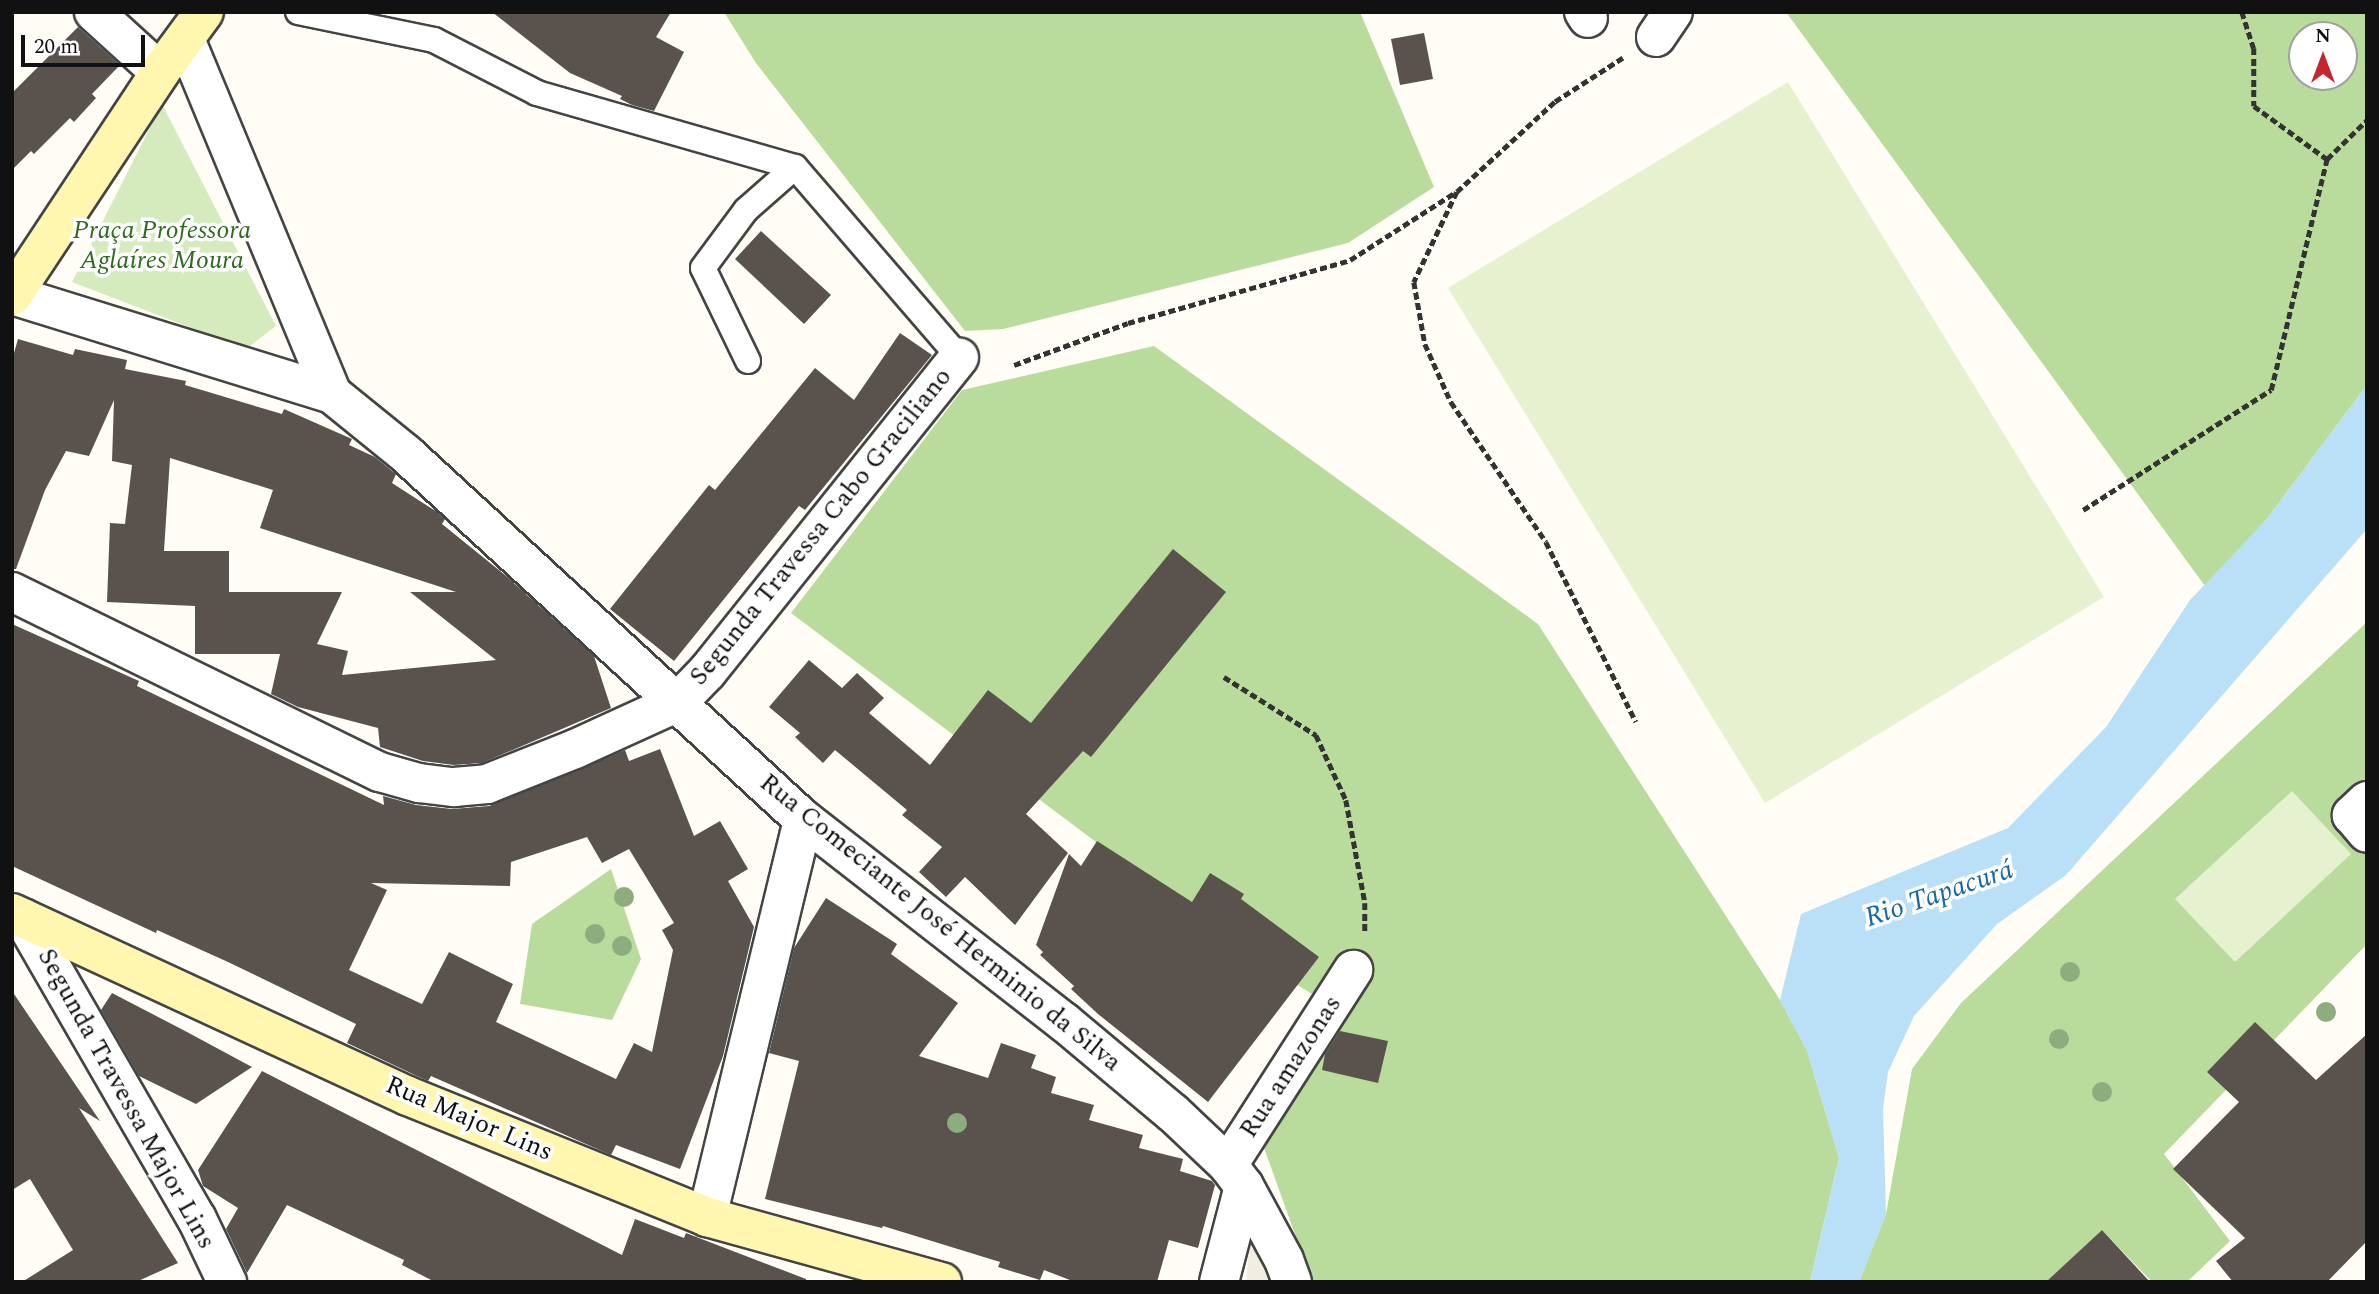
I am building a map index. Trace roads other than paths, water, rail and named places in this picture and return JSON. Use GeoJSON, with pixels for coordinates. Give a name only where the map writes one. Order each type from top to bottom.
{"type":"FeatureCollection","features":[{"type":"Feature","properties":{"kind":"street"},"geometry":{"type":"LineString","coordinates":[[94,12],[160,72]]}},
{"type":"Feature","properties":{"kind":"street"},"geometry":{"type":"LineString","coordinates":[[12,296],[160,72],[194,26]]}},
{"type":"Feature","properties":{"kind":"street"},"geometry":{"type":"LineString","coordinates":[[194,26],[332,394]]}},
{"type":"Feature","properties":{"kind":"street","name":"Rua Comeciante José Herminio da Silva"},"geometry":{"type":"LineString","coordinates":[[12,296],[332,394],[406,454],[803,819],[1064,1022],[1173,1113],[1236,1175],[1284,1260],[1292,1282]]}},
{"type":"Feature","properties":{"kind":"street","name":"Segunda Travessa Cabo Graciliano"},"geometry":{"type":"LineString","coordinates":[[12,592],[342,756],[380,772],[419,783],[454,787],[487,784],[575,749],[678,702],[707,672],[960,357]]}},
{"type":"Feature","properties":{"kind":"street"},"geometry":{"type":"LineString","coordinates":[[2367,801],[2352,815],[2367,832]]}},
{"type":"Feature","properties":{"kind":"street"},"geometry":{"type":"LineString","coordinates":[[707,1217],[803,819]]}},
{"type":"Feature","properties":{"kind":"street","name":"Rua Major Lins"},"geometry":{"type":"LineString","coordinates":[[18,916],[408,1096],[707,1217],[942,1282]]}},
{"type":"Feature","properties":{"kind":"street","name":"Segunda Travessa Major Lins"},"geometry":{"type":"LineString","coordinates":[[18,916],[197,1219],[226,1282]]}},
{"type":"Feature","properties":{"kind":"street","name":"Rua amazonas"},"geometry":{"type":"LineString","coordinates":[[1219,1282],[1236,1175],[1353,970]]}},
{"type":"Feature","properties":{"kind":"lane"},"geometry":{"type":"LineString","coordinates":[[298,12],[434,40],[537,93],[795,167]]}},
{"type":"Feature","properties":{"kind":"lane"},"geometry":{"type":"LineString","coordinates":[[748,362],[703,268],[746,210],[795,167]]}},
{"type":"Feature","properties":{"kind":"lane","name":"Segunda Travessa Cabo Graciliano"},"geometry":{"type":"LineString","coordinates":[[795,167],[960,357]]}},
{"type":"Feature","properties":{"kind":"water","name":"Rio Tapacurá"},"geometry":{"type":"Polygon","coordinates":[[[2367,385],[2367,529],[2066,875],[1997,924],[1914,1016],[1888,1072],[1883,1109],[1886,1214],[1859,1282],[1810,1282],[1839,1158],[1807,1050],[1780,1000],[1801,914],[2008,828],[2106,727],[2190,600],[2267,519],[2367,385]]]}},
{"type":"Feature","properties":{"kind":"park label","name":"Praça Professora Aglaíres Moura"},"geometry":{"type":"Point","coordinates":[162,246]}}]}
